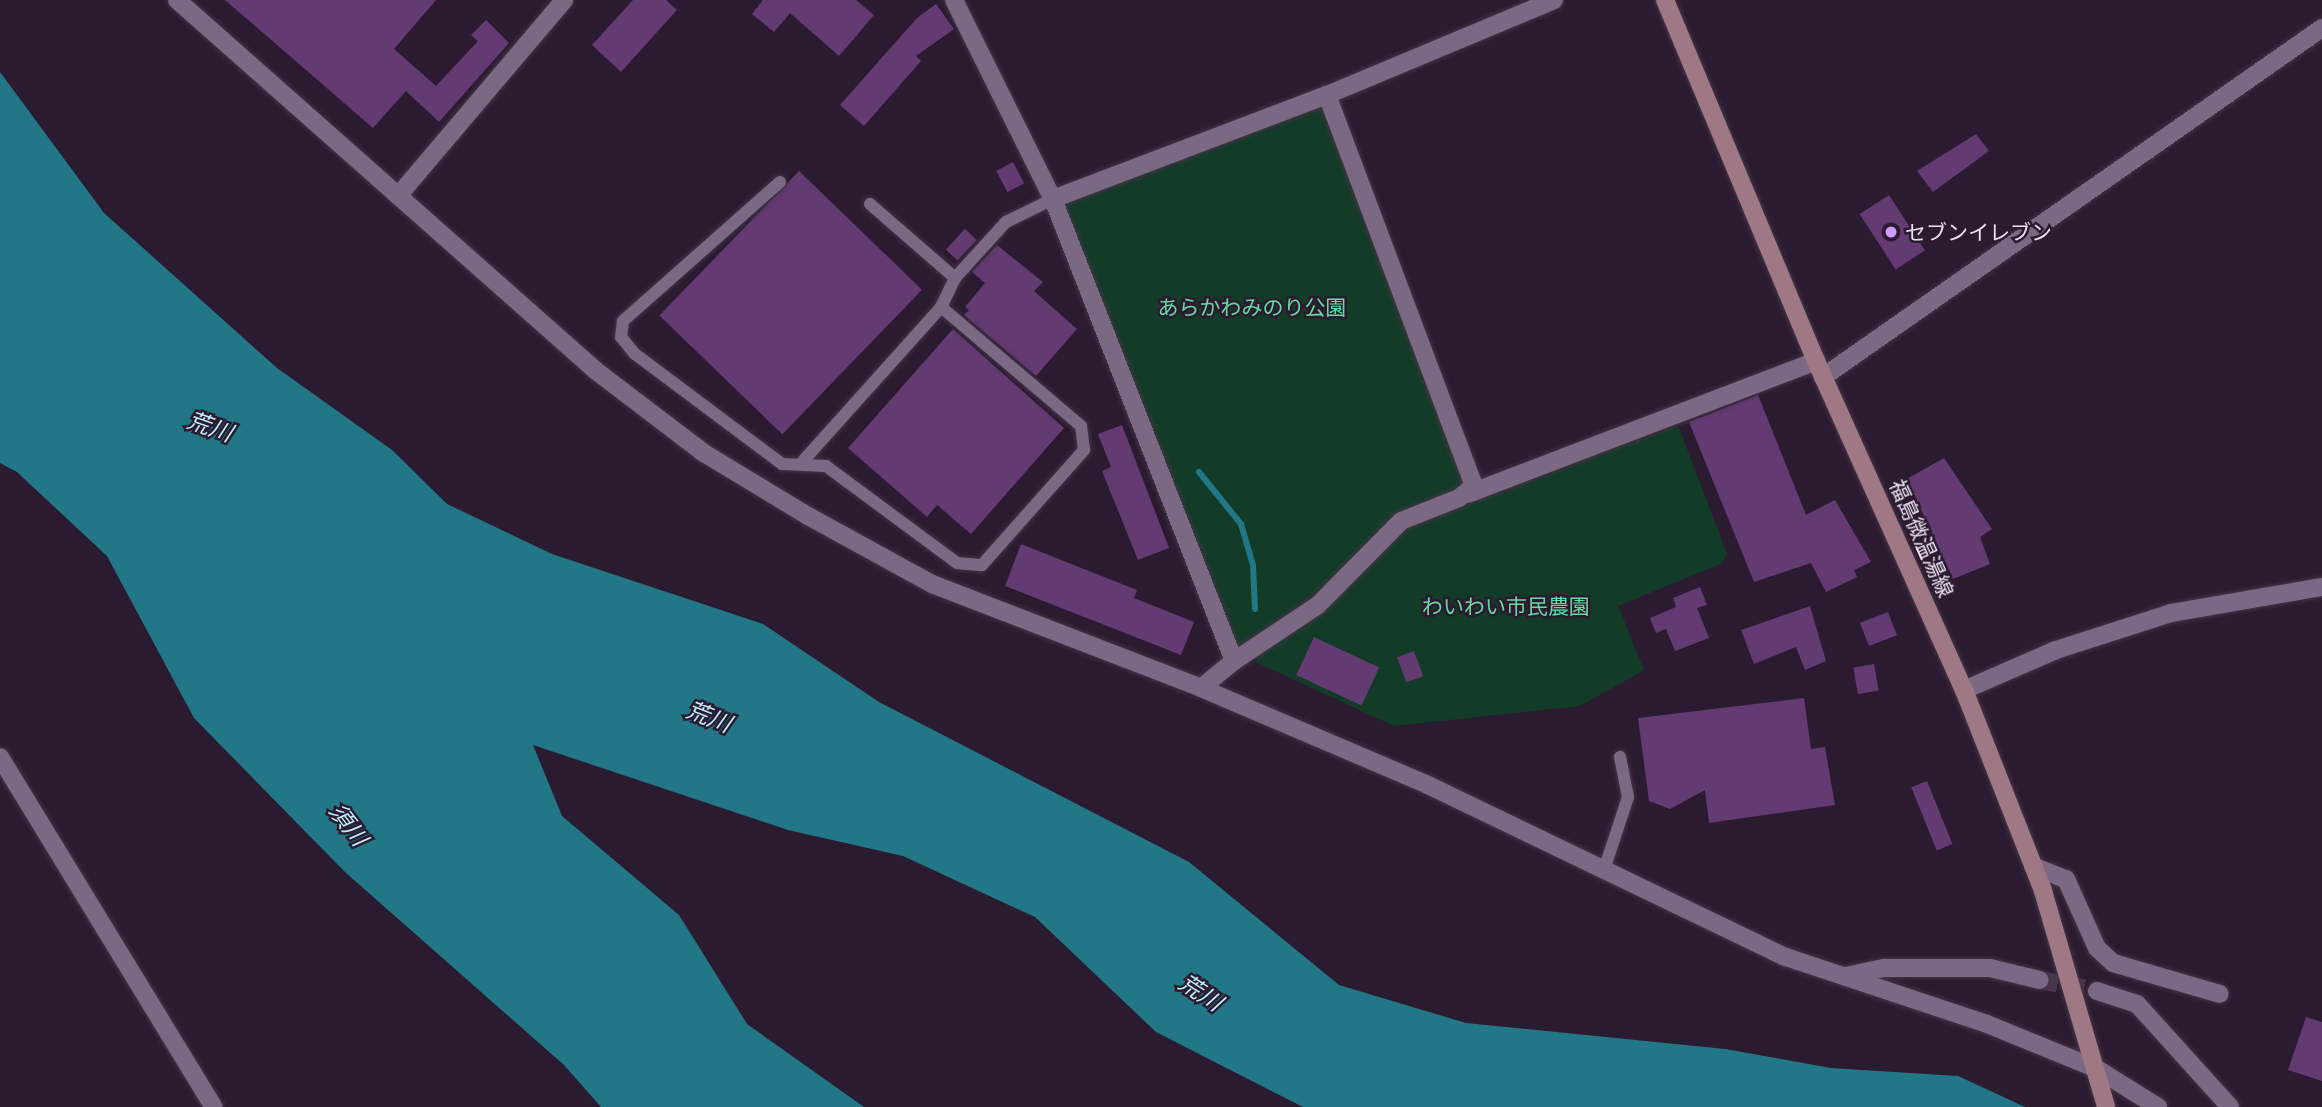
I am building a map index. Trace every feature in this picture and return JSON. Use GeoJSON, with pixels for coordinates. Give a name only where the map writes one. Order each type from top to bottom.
{"type":"FeatureCollection","features":[{"type":"Feature","properties":{"kind":"main road","name":"福島微温湯線"},"geometry":{"type":"LineString","coordinates":[[1665,0],[1820,369],[1964,690],[2033,866],[2097,1069],[2106,1107]]}},
{"type":"Feature","properties":{"kind":"street"},"geometry":{"type":"LineString","coordinates":[[177,0],[594,370],[727,467],[932,584],[1201,688],[1428,785],[1786,957],[1987,1024],[2097,1069],[2158,1107]]}},
{"type":"Feature","properties":{"kind":"street"},"geometry":{"type":"LineString","coordinates":[[398,196],[564,0]]}},
{"type":"Feature","properties":{"kind":"street"},"geometry":{"type":"LineString","coordinates":[[954,0],[1053,199],[1234,661]]}},
{"type":"Feature","properties":{"kind":"street"},"geometry":{"type":"LineString","coordinates":[[1053,199],[1327,95],[1554,0]]}},
{"type":"Feature","properties":{"kind":"street"},"geometry":{"type":"LineString","coordinates":[[1201,688],[1234,661],[1318,605],[1401,521],[1468,494],[1820,369],[2322,28]]}},
{"type":"Feature","properties":{"kind":"street"},"geometry":{"type":"LineString","coordinates":[[1327,95],[1467,463],[1474,486],[1468,494]]}},
{"type":"Feature","properties":{"kind":"street"},"geometry":{"type":"LineString","coordinates":[[1964,690],[2056,650],[2171,613],[2322,587]]}},
{"type":"Feature","properties":{"kind":"street"},"geometry":{"type":"LineString","coordinates":[[0,757],[214,1107]]}},
{"type":"Feature","properties":{"kind":"street"},"geometry":{"type":"LineString","coordinates":[[2033,866],[2066,879],[2075,891],[2097,948],[2108,959],[2220,994]]}},
{"type":"Feature","properties":{"kind":"street"},"geometry":{"type":"LineString","coordinates":[[1843,976],[1884,968],[1990,968],[2040,980]]}},
{"type":"Feature","properties":{"kind":"street"},"geometry":{"type":"LineString","coordinates":[[2097,991],[2137,1004],[2230,1107]]}},
{"type":"Feature","properties":{"kind":"lane"},"geometry":{"type":"LineString","coordinates":[[780,182],[623,321],[621,337],[635,354],[782,464],[803,461],[826,466],[957,563],[982,565],[1084,450],[1081,426],[941,307]]}},
{"type":"Feature","properties":{"kind":"lane"},"geometry":{"type":"LineString","coordinates":[[803,461],[941,307],[956,278],[1006,222],[1053,199]]}},
{"type":"Feature","properties":{"kind":"lane"},"geometry":{"type":"LineString","coordinates":[[870,204],[956,278]]}},
{"type":"Feature","properties":{"kind":"lane"},"geometry":{"type":"LineString","coordinates":[[1604,870],[1628,797],[1620,757]]}},
{"type":"Feature","properties":{"kind":"green space","name":"あらかわみのり公園"},"geometry":{"type":"Polygon","coordinates":[[[1323,101],[1467,484],[1464,491],[1394,519],[1319,597],[1238,653],[1060,201],[1323,101]]]}},
{"type":"Feature","properties":{"kind":"green space","name":"わいわい市民農園"},"geometry":{"type":"Polygon","coordinates":[[[1678,425],[1727,554],[1723,563],[1618,606],[1644,670],[1580,706],[1394,726],[1256,662],[1258,654],[1405,528],[1678,425]]]}},
{"type":"Feature","properties":{"kind":"water"},"geometry":{"type":"Polygon","coordinates":[[[0,72],[104,213],[277,368],[392,450],[447,504],[552,554],[763,624],[879,702],[1189,862],[1339,985],[1466,1023],[1725,1049],[1831,1068],[1958,1076],[2025,1107],[1303,1107],[1156,1032],[1035,917],[903,856],[788,830],[533,745],[562,816],[679,915],[747,1024],[864,1107],[601,1107],[564,1065],[345,872],[194,718],[107,556],[17,472],[0,463],[0,72]]]}},
{"type":"Feature","properties":{"kind":"building"},"geometry":{"type":"Polygon","coordinates":[[[225,0],[436,0],[394,49],[436,86],[478,41],[471,35],[486,20],[509,43],[439,122],[406,91],[373,128],[225,0]]]}},
{"type":"Feature","properties":{"kind":"building"},"geometry":{"type":"Polygon","coordinates":[[[633,0],[666,0],[677,10],[621,72],[592,45],[633,0]]]}},
{"type":"Feature","properties":{"kind":"building"},"geometry":{"type":"Polygon","coordinates":[[[763,0],[856,0],[874,15],[839,56],[790,13],[774,32],[752,14],[763,0]]]}},
{"type":"Feature","properties":{"kind":"building"},"geometry":{"type":"Polygon","coordinates":[[[936,4],[954,29],[916,56],[921,61],[864,126],[840,105],[917,18],[936,4]]]}},
{"type":"Feature","properties":{"kind":"building"},"geometry":{"type":"Polygon","coordinates":[[[1976,134],[1989,151],[1933,192],[1917,171],[1976,134]]]}},
{"type":"Feature","properties":{"kind":"building"},"geometry":{"type":"Polygon","coordinates":[[[1013,162],[1024,183],[1007,192],[996,171],[1013,162]]]}},
{"type":"Feature","properties":{"kind":"building"},"geometry":{"type":"Polygon","coordinates":[[[799,171],[922,290],[782,434],[659,316],[799,171]]]}},
{"type":"Feature","properties":{"kind":"building"},"geometry":{"type":"Polygon","coordinates":[[[1889,195],[1925,250],[1896,269],[1860,214],[1889,195]]]}},
{"type":"Feature","properties":{"kind":"building"},"geometry":{"type":"Polygon","coordinates":[[[965,229],[977,240],[958,260],[946,249],[965,229]]]}},
{"type":"Feature","properties":{"kind":"building"},"geometry":{"type":"Polygon","coordinates":[[[997,245],[1043,282],[1034,291],[1077,329],[1036,376],[964,315],[969,310],[965,307],[985,283],[972,272],[997,245]]]}},
{"type":"Feature","properties":{"kind":"building"},"geometry":{"type":"Polygon","coordinates":[[[953,329],[1064,428],[971,534],[937,505],[927,517],[848,448],[953,329]]]}},
{"type":"Feature","properties":{"kind":"building"},"geometry":{"type":"Polygon","coordinates":[[[1758,395],[1806,515],[1835,500],[1871,562],[1854,570],[1857,577],[1826,592],[1811,563],[1754,582],[1689,422],[1758,395]]]}},
{"type":"Feature","properties":{"kind":"building"},"geometry":{"type":"Polygon","coordinates":[[[1122,425],[1169,548],[1138,560],[1102,471],[1111,467],[1098,434],[1122,425]]]}},
{"type":"Feature","properties":{"kind":"building"},"geometry":{"type":"Polygon","coordinates":[[[1944,458],[1992,529],[1980,537],[1990,564],[1953,579],[1907,479],[1944,458]]]}},
{"type":"Feature","properties":{"kind":"building"},"geometry":{"type":"Polygon","coordinates":[[[1021,544],[1137,590],[1134,598],[1194,622],[1181,655],[1005,586],[1021,544]]]}},
{"type":"Feature","properties":{"kind":"building"},"geometry":{"type":"Polygon","coordinates":[[[1700,587],[1707,605],[1697,608],[1709,638],[1675,651],[1666,629],[1656,633],[1650,618],[1676,607],[1673,598],[1700,587]]]}},
{"type":"Feature","properties":{"kind":"building"},"geometry":{"type":"Polygon","coordinates":[[[1810,606],[1826,661],[1805,670],[1796,647],[1754,664],[1741,630],[1810,606]]]}},
{"type":"Feature","properties":{"kind":"building"},"geometry":{"type":"Polygon","coordinates":[[[1888,612],[1897,635],[1869,646],[1860,623],[1888,612]]]}},
{"type":"Feature","properties":{"kind":"building"},"geometry":{"type":"Polygon","coordinates":[[[1314,637],[1379,667],[1362,705],[1296,675],[1314,637]]]}},
{"type":"Feature","properties":{"kind":"building"},"geometry":{"type":"Polygon","coordinates":[[[1414,651],[1423,676],[1406,683],[1397,657],[1414,651]]]}},
{"type":"Feature","properties":{"kind":"building"},"geometry":{"type":"Polygon","coordinates":[[[1874,664],[1879,691],[1858,694],[1853,668],[1874,664]]]}},
{"type":"Feature","properties":{"kind":"building"},"geometry":{"type":"Polygon","coordinates":[[[1804,698],[1811,749],[1825,747],[1835,805],[1709,823],[1705,790],[1670,809],[1649,801],[1638,718],[1804,698]]]}},
{"type":"Feature","properties":{"kind":"building"},"geometry":{"type":"Polygon","coordinates":[[[1927,781],[1952,844],[1937,850],[1911,787],[1927,781]]]}},
{"type":"Feature","properties":{"kind":"building"},"geometry":{"type":"Polygon","coordinates":[[[2306,1017],[2322,1022],[2322,1081],[2288,1070],[2306,1017]]]}},
{"type":"Feature","properties":{"kind":"waterway"},"geometry":{"type":"LineString","coordinates":[[1199,472],[1241,524],[1253,565],[1255,609]]}},
{"type":"Feature","properties":{"kind":"tunnel"},"geometry":{"type":"LineString","coordinates":[[2040,980],[2097,991]]}},
{"type":"Feature","properties":{"kind":"place","name":"セブンイレブン"},"geometry":{"type":"Point","coordinates":[1891,232]}},
{"type":"Feature","properties":{"kind":"water label","name":"荒川"},"geometry":{"type":"Point","coordinates":[210,426]}},
{"type":"Feature","properties":{"kind":"water label","name":"荒川"},"geometry":{"type":"Point","coordinates":[709,716]}},
{"type":"Feature","properties":{"kind":"water label","name":"須川"},"geometry":{"type":"Point","coordinates":[349,824]}},
{"type":"Feature","properties":{"kind":"water label","name":"荒川"},"geometry":{"type":"Point","coordinates":[1201,992]}}]}
